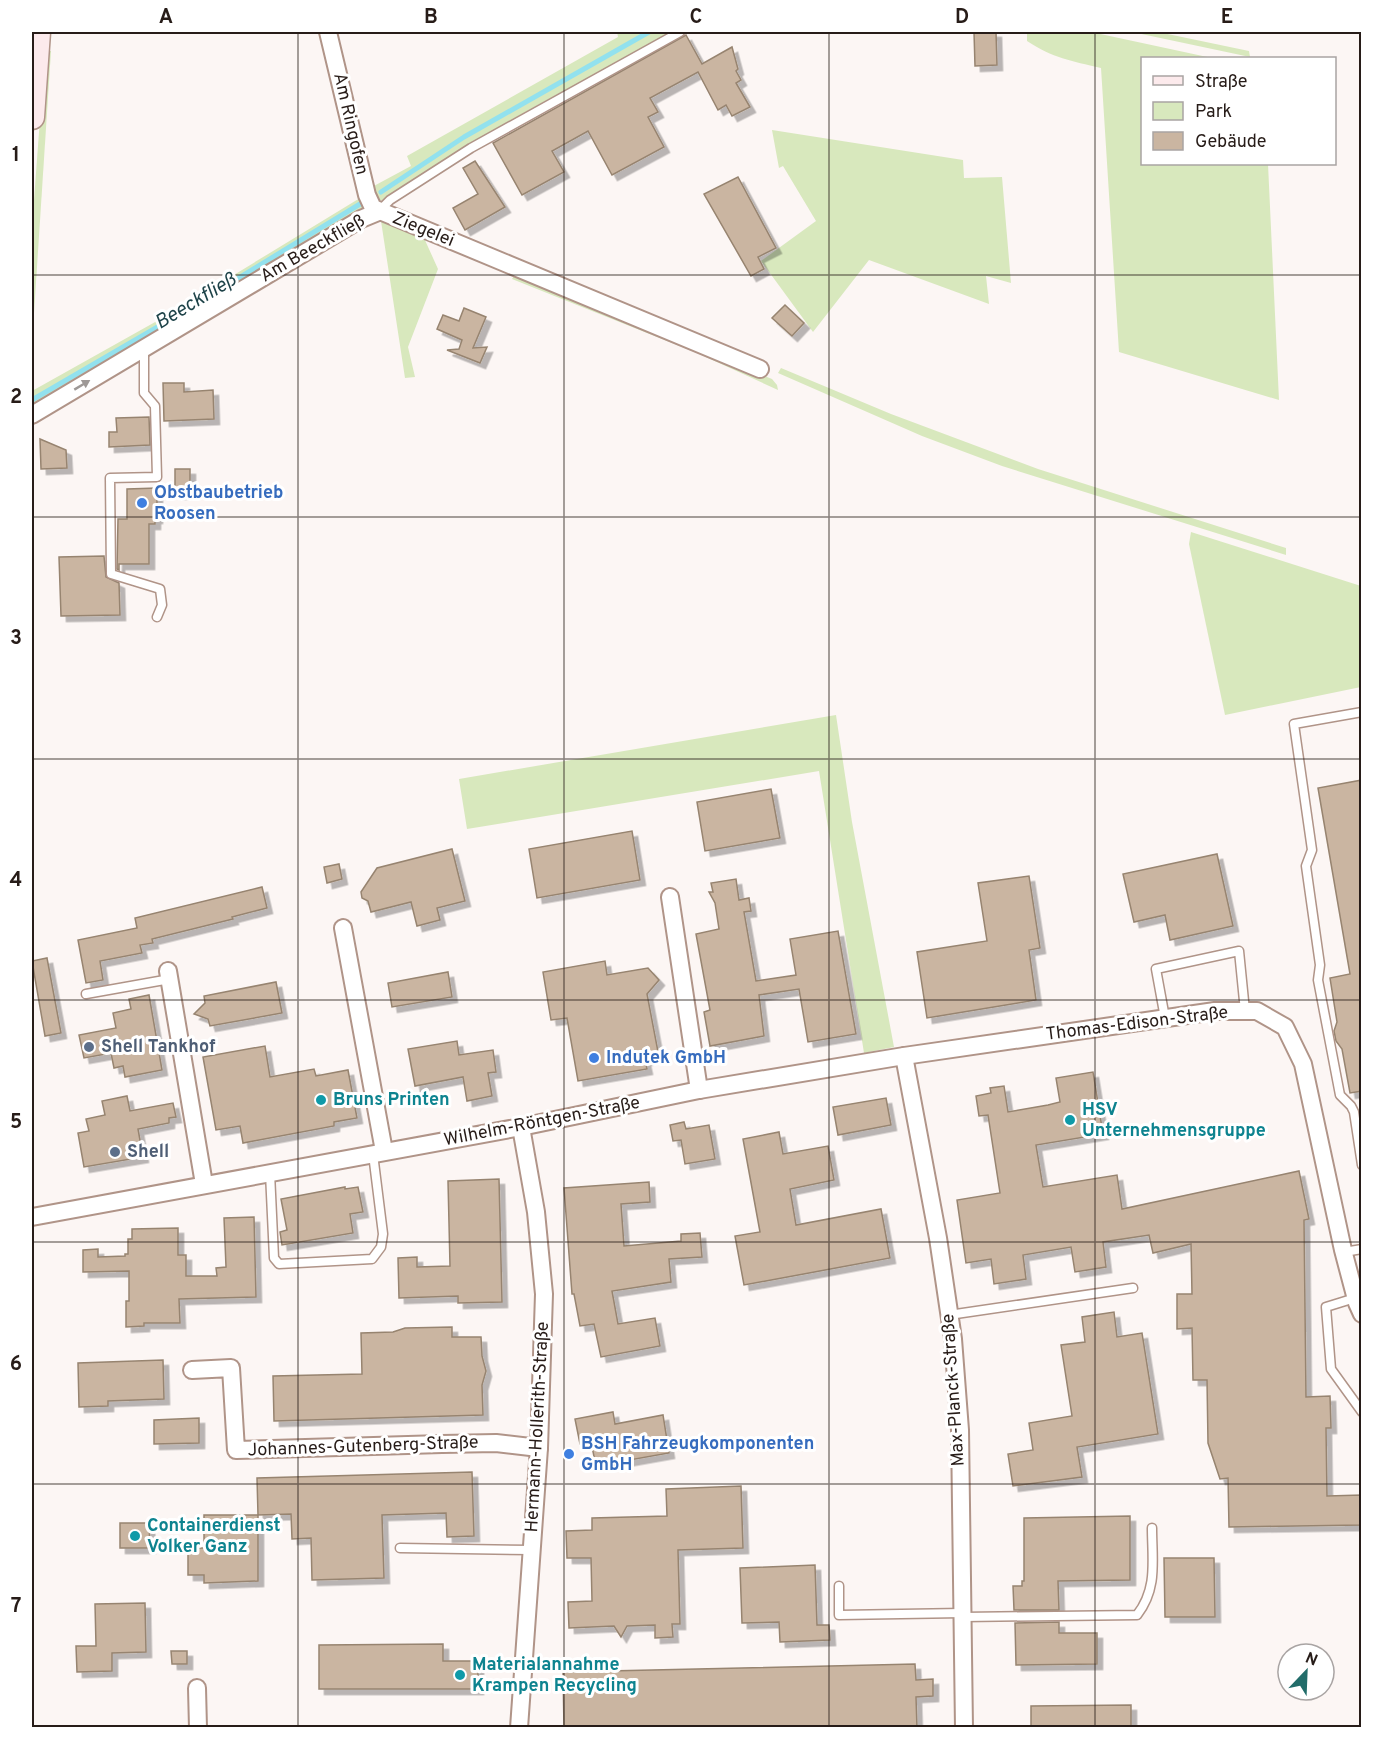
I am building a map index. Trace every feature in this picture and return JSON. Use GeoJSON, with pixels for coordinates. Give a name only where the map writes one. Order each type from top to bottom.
{"type":"FeatureCollection","features":[{"type":"Feature","properties":{"kind":"street"},"geometry":{"type":"LineString","coordinates":[[32,117],[38,32]]}},
{"type":"Feature","properties":{"kind":"street","name":"Am Ringofen"},"geometry":{"type":"LineString","coordinates":[[328,32],[369,203],[378,212]]}},
{"type":"Feature","properties":{"kind":"street","name":"Am Beeckfließ"},"geometry":{"type":"LineString","coordinates":[[32,415],[361,219],[378,212]]}},
{"type":"Feature","properties":{"kind":"street","name":"Ziegelei"},"geometry":{"type":"LineString","coordinates":[[378,212],[760,369]]}},
{"type":"Feature","properties":{"kind":"street"},"geometry":{"type":"LineString","coordinates":[[670,897],[699,1090]]}},
{"type":"Feature","properties":{"kind":"street"},"geometry":{"type":"LineString","coordinates":[[343,928],[378,1152]]}},
{"type":"Feature","properties":{"kind":"street"},"geometry":{"type":"LineString","coordinates":[[169,975],[204,1184]]}},
{"type":"Feature","properties":{"kind":"street","name":"Thomas-Edison-Straße"},"geometry":{"type":"LineString","coordinates":[[904,1056],[1215,1011],[1257,1011],[1285,1027],[1303,1064],[1344,1252],[1355,1298],[1362,1314]]}},
{"type":"Feature","properties":{"kind":"street","name":"Wilhelm-Röntgen-Straße"},"geometry":{"type":"LineString","coordinates":[[32,1217],[521,1127],[699,1090],[904,1056]]}},
{"type":"Feature","properties":{"kind":"street","name":"Max-Planck-Straße"},"geometry":{"type":"LineString","coordinates":[[904,1056],[938,1238],[949,1315],[960,1430],[964,1728]]}},
{"type":"Feature","properties":{"kind":"street","name":"Hermann-Hollerith-Straße"},"geometry":{"type":"LineString","coordinates":[[519,1728],[539,1448],[544,1294],[536,1212],[521,1127]]}},
{"type":"Feature","properties":{"kind":"street","name":"Johannes-Gutenberg-Straße"},"geometry":{"type":"LineString","coordinates":[[192,1370],[231,1368],[236,1450],[453,1443],[496,1443],[539,1448]]}},
{"type":"Feature","properties":{"kind":"street"},"geometry":{"type":"LineString","coordinates":[[197,1688],[198,1728]]}},
{"type":"Feature","properties":{"kind":"lane","name":"Ziegelei"},"geometry":{"type":"LineString","coordinates":[[378,212],[390,200],[471,148],[681,32]]}},
{"type":"Feature","properties":{"kind":"lane"},"geometry":{"type":"LineString","coordinates":[[144,348],[144,393],[155,406],[157,477],[110,478],[111,574],[160,589],[162,605],[157,617]]}},
{"type":"Feature","properties":{"kind":"lane"},"geometry":{"type":"LineString","coordinates":[[1362,712],[1294,724],[1312,850],[1306,866],[1320,965],[1318,980],[1340,1095],[1354,1112],[1362,1165]]}},
{"type":"Feature","properties":{"kind":"lane"},"geometry":{"type":"LineString","coordinates":[[1165,1018],[1156,969],[1239,951],[1245,1011]]}},
{"type":"Feature","properties":{"kind":"lane"},"geometry":{"type":"LineString","coordinates":[[86,994],[169,975]]}},
{"type":"Feature","properties":{"kind":"lane"},"geometry":{"type":"LineString","coordinates":[[270,1172],[274,1258],[279,1264],[372,1259],[381,1247],[383,1234],[378,1152]]}},
{"type":"Feature","properties":{"kind":"lane"},"geometry":{"type":"LineString","coordinates":[[1344,1252],[1362,1249]]}},
{"type":"Feature","properties":{"kind":"lane"},"geometry":{"type":"LineString","coordinates":[[949,1315],[1133,1288]]}},
{"type":"Feature","properties":{"kind":"lane"},"geometry":{"type":"LineString","coordinates":[[1355,1298],[1326,1307],[1331,1369],[1362,1412]]}},
{"type":"Feature","properties":{"kind":"lane"},"geometry":{"type":"LineString","coordinates":[[839,1586],[839,1615],[1137,1615],[1147,1602],[1152,1585],[1152,1528]]}},
{"type":"Feature","properties":{"kind":"lane"},"geometry":{"type":"LineString","coordinates":[[400,1548],[532,1550]]}},
{"type":"Feature","properties":{"kind":"green space"},"geometry":{"type":"Polygon","coordinates":[[[617,32],[672,32],[453,154],[384,201],[376,199],[372,187],[411,166],[407,156],[618,37],[617,32]]]}},
{"type":"Feature","properties":{"kind":"green space"},"geometry":{"type":"Polygon","coordinates":[[[1027,32],[1091,32],[1207,57],[1141,57],[1141,165],[1268,165],[1279,400],[1119,352],[1101,68],[1054,55],[1027,41],[1027,32]]]}},
{"type":"Feature","properties":{"kind":"green space"},"geometry":{"type":"Polygon","coordinates":[[[1132,32],[1158,32],[1249,51],[1250,57],[1132,32]]]}},
{"type":"Feature","properties":{"kind":"green space"},"geometry":{"type":"Polygon","coordinates":[[[45,51],[51,51],[32,344],[32,227],[45,51]]]}},
{"type":"Feature","properties":{"kind":"green space"},"geometry":{"type":"Polygon","coordinates":[[[772,130],[963,160],[964,178],[1002,177],[1011,283],[986,276],[989,304],[869,260],[813,332],[761,261],[816,221],[783,166],[779,168],[772,130]]]}},
{"type":"Feature","properties":{"kind":"green space"},"geometry":{"type":"Polygon","coordinates":[[[360,198],[362,213],[32,408],[32,391],[173,312],[360,198]]]}},
{"type":"Feature","properties":{"kind":"green space"},"geometry":{"type":"Polygon","coordinates":[[[381,221],[424,238],[438,269],[408,347],[415,377],[405,378],[381,221]]]}},
{"type":"Feature","properties":{"kind":"green space"},"geometry":{"type":"Polygon","coordinates":[[[515,274],[772,379],[778,390],[697,353],[512,279],[515,274]]]}},
{"type":"Feature","properties":{"kind":"green space"},"geometry":{"type":"Polygon","coordinates":[[[781,368],[891,414],[1038,469],[1286,548],[1286,555],[1002,466],[922,436],[778,373],[781,368]]]}},
{"type":"Feature","properties":{"kind":"green space"},"geometry":{"type":"Polygon","coordinates":[[[1191,532],[1361,586],[1361,687],[1225,715],[1189,544],[1191,532]]]}},
{"type":"Feature","properties":{"kind":"green space"},"geometry":{"type":"Polygon","coordinates":[[[836,715],[852,822],[894,1047],[864,1053],[819,771],[467,829],[459,779],[836,715]]]}},
{"type":"Feature","properties":{"kind":"building"},"geometry":{"type":"Polygon","coordinates":[[[974,32],[996,32],[997,65],[975,66],[974,32]]]}},
{"type":"Feature","properties":{"kind":"building"},"geometry":{"type":"Polygon","coordinates":[[[686,35],[702,64],[732,47],[738,69],[736,71],[741,80],[736,83],[750,107],[732,116],[726,105],[718,110],[698,72],[650,98],[658,112],[648,117],[664,147],[612,175],[588,131],[552,151],[564,172],[522,195],[493,143],[686,35]]]}},
{"type":"Feature","properties":{"kind":"building"},"geometry":{"type":"Polygon","coordinates":[[[475,161],[505,207],[465,230],[453,208],[478,194],[463,168],[475,161]]]}},
{"type":"Feature","properties":{"kind":"building"},"geometry":{"type":"Polygon","coordinates":[[[738,177],[776,248],[758,257],[764,269],[751,276],[704,194],[738,177]]]}},
{"type":"Feature","properties":{"kind":"building"},"geometry":{"type":"Polygon","coordinates":[[[785,305],[804,323],[792,336],[772,318],[785,305]]]}},
{"type":"Feature","properties":{"kind":"building"},"geometry":{"type":"Polygon","coordinates":[[[464,308],[486,317],[473,348],[487,347],[480,363],[447,350],[459,349],[462,340],[437,329],[443,315],[459,321],[464,308]]]}},
{"type":"Feature","properties":{"kind":"building"},"geometry":{"type":"Polygon","coordinates":[[[163,383],[184,383],[184,392],[213,390],[214,419],[164,421],[163,383]]]}},
{"type":"Feature","properties":{"kind":"building"},"geometry":{"type":"Polygon","coordinates":[[[149,417],[150,445],[109,447],[109,432],[117,432],[116,418],[149,417]]]}},
{"type":"Feature","properties":{"kind":"building"},"geometry":{"type":"Polygon","coordinates":[[[40,439],[66,450],[67,468],[41,469],[40,439]]]}},
{"type":"Feature","properties":{"kind":"building"},"geometry":{"type":"Polygon","coordinates":[[[175,469],[190,469],[190,493],[175,494],[175,469]]]}},
{"type":"Feature","properties":{"kind":"building"},"geometry":{"type":"Polygon","coordinates":[[[157,488],[157,518],[155,518],[155,524],[149,524],[149,564],[119,564],[119,570],[117,569],[118,519],[127,519],[127,489],[157,488]]]}},
{"type":"Feature","properties":{"kind":"building"},"geometry":{"type":"Polygon","coordinates":[[[104,556],[106,577],[119,583],[120,615],[61,616],[59,557],[104,556]]]}},
{"type":"Feature","properties":{"kind":"building"},"geometry":{"type":"Polygon","coordinates":[[[1362,780],[1362,1091],[1350,1093],[1342,1049],[1336,1041],[1334,1031],[1337,1022],[1330,978],[1350,974],[1318,788],[1362,780]]]}},
{"type":"Feature","properties":{"kind":"building"},"geometry":{"type":"Polygon","coordinates":[[[771,789],[780,838],[705,851],[697,802],[771,789]]]}},
{"type":"Feature","properties":{"kind":"building"},"geometry":{"type":"Polygon","coordinates":[[[632,831],[640,880],[537,898],[529,849],[632,831]]]}},
{"type":"Feature","properties":{"kind":"building"},"geometry":{"type":"Polygon","coordinates":[[[452,849],[465,901],[437,908],[440,920],[417,926],[411,902],[371,912],[368,901],[362,898],[361,892],[377,868],[452,849]]]}},
{"type":"Feature","properties":{"kind":"building"},"geometry":{"type":"Polygon","coordinates":[[[1217,854],[1233,926],[1170,940],[1165,915],[1134,922],[1123,874],[1217,854]]]}},
{"type":"Feature","properties":{"kind":"building"},"geometry":{"type":"Polygon","coordinates":[[[339,864],[342,879],[327,883],[324,867],[339,864]]]}},
{"type":"Feature","properties":{"kind":"building"},"geometry":{"type":"Polygon","coordinates":[[[1029,876],[1040,948],[1029,950],[1036,1000],[927,1018],[917,952],[987,941],[978,883],[1029,876]]]}},
{"type":"Feature","properties":{"kind":"building"},"geometry":{"type":"Polygon","coordinates":[[[736,879],[739,900],[749,898],[751,911],[744,912],[756,981],[796,975],[790,939],[838,931],[856,1034],[808,1042],[799,989],[759,995],[764,1036],[710,1046],[704,1012],[710,1010],[696,934],[719,929],[715,903],[709,892],[713,892],[711,883],[736,879]]]}},
{"type":"Feature","properties":{"kind":"building"},"geometry":{"type":"Polygon","coordinates":[[[262,887],[267,908],[152,939],[153,943],[140,945],[142,953],[100,961],[103,980],[86,983],[78,940],[137,928],[135,918],[262,887]]]}},
{"type":"Feature","properties":{"kind":"building"},"geometry":{"type":"Polygon","coordinates":[[[47,958],[61,1033],[45,1036],[32,961],[47,958]]]}},
{"type":"Feature","properties":{"kind":"building"},"geometry":{"type":"Polygon","coordinates":[[[605,961],[607,975],[648,968],[659,980],[647,994],[659,1057],[645,1060],[647,1069],[578,1081],[567,1018],[551,1020],[543,972],[605,961]]]}},
{"type":"Feature","properties":{"kind":"building"},"geometry":{"type":"Polygon","coordinates":[[[448,972],[452,997],[392,1007],[388,983],[448,972]]]}},
{"type":"Feature","properties":{"kind":"building"},"geometry":{"type":"Polygon","coordinates":[[[276,982],[282,1013],[210,1026],[208,1019],[194,1014],[205,1003],[204,996],[276,982]]]}},
{"type":"Feature","properties":{"kind":"building"},"geometry":{"type":"Polygon","coordinates":[[[149,995],[162,1070],[125,1077],[123,1066],[114,1068],[111,1053],[84,1058],[79,1035],[116,1028],[113,1013],[131,1009],[129,999],[149,995]]]}},
{"type":"Feature","properties":{"kind":"building"},"geometry":{"type":"Polygon","coordinates":[[[457,1041],[459,1055],[493,1050],[496,1072],[488,1073],[492,1096],[467,1101],[463,1077],[415,1086],[408,1049],[457,1041]]]}},
{"type":"Feature","properties":{"kind":"building"},"geometry":{"type":"Polygon","coordinates":[[[265,1046],[270,1077],[314,1069],[316,1076],[348,1070],[357,1118],[334,1122],[334,1126],[243,1143],[240,1126],[216,1130],[203,1057],[265,1046]]]}},
{"type":"Feature","properties":{"kind":"building"},"geometry":{"type":"Polygon","coordinates":[[[1093,1072],[1103,1134],[1036,1145],[1043,1187],[1117,1175],[1122,1209],[1299,1171],[1309,1219],[1304,1220],[1306,1397],[1330,1396],[1331,1428],[1326,1428],[1327,1496],[1362,1495],[1362,1525],[1229,1527],[1228,1478],[1220,1479],[1208,1443],[1207,1380],[1193,1380],[1192,1328],[1177,1329],[1177,1294],[1192,1294],[1191,1244],[1153,1253],[1149,1235],[1103,1242],[1106,1267],[1075,1272],[1071,1247],[1023,1255],[1026,1279],[994,1284],[991,1259],[966,1263],[957,1200],[1000,1193],[988,1115],[979,1116],[976,1096],[991,1093],[990,1088],[1004,1086],[1008,1112],[1048,1105],[1060,1102],[1056,1078],[1093,1072]]]}},
{"type":"Feature","properties":{"kind":"building"},"geometry":{"type":"Polygon","coordinates":[[[127,1096],[130,1111],[173,1103],[176,1117],[169,1118],[169,1123],[138,1129],[143,1157],[84,1167],[78,1133],[89,1131],[86,1119],[105,1115],[102,1101],[127,1096]]]}},
{"type":"Feature","properties":{"kind":"building"},"geometry":{"type":"Polygon","coordinates":[[[886,1098],[891,1125],[838,1135],[833,1107],[886,1098]]]}},
{"type":"Feature","properties":{"kind":"building"},"geometry":{"type":"Polygon","coordinates":[[[684,1122],[686,1129],[709,1125],[715,1159],[685,1164],[681,1140],[673,1141],[670,1125],[684,1122]]]}},
{"type":"Feature","properties":{"kind":"building"},"geometry":{"type":"Polygon","coordinates":[[[779,1132],[783,1154],[828,1146],[834,1180],[790,1189],[796,1225],[881,1209],[890,1258],[744,1285],[735,1236],[760,1232],[743,1139],[779,1132]]]}},
{"type":"Feature","properties":{"kind":"building"},"geometry":{"type":"Polygon","coordinates":[[[499,1179],[502,1302],[458,1303],[458,1296],[399,1298],[398,1258],[417,1257],[417,1267],[450,1266],[448,1181],[499,1179]]]}},
{"type":"Feature","properties":{"kind":"building"},"geometry":{"type":"Polygon","coordinates":[[[649,1182],[650,1202],[621,1204],[624,1246],[681,1241],[681,1234],[700,1233],[702,1257],[669,1259],[671,1282],[612,1291],[618,1324],[655,1318],[660,1346],[601,1357],[594,1324],[580,1326],[574,1294],[572,1294],[564,1188],[649,1182]]]}},
{"type":"Feature","properties":{"kind":"building"},"geometry":{"type":"Polygon","coordinates":[[[345,1187],[345,1189],[358,1187],[363,1212],[350,1214],[353,1233],[282,1245],[280,1232],[287,1230],[281,1199],[345,1187]]]}},
{"type":"Feature","properties":{"kind":"building"},"geometry":{"type":"Polygon","coordinates":[[[254,1217],[256,1297],[179,1299],[180,1323],[144,1323],[144,1326],[126,1327],[129,1271],[83,1272],[83,1250],[98,1249],[98,1257],[125,1256],[128,1254],[128,1239],[132,1239],[132,1229],[178,1228],[178,1255],[186,1255],[186,1276],[217,1276],[216,1268],[226,1267],[224,1218],[254,1217]]]}},
{"type":"Feature","properties":{"kind":"building"},"geometry":{"type":"Polygon","coordinates":[[[1114,1312],[1117,1337],[1142,1333],[1158,1434],[1077,1447],[1082,1477],[1013,1486],[1008,1454],[1033,1450],[1029,1423],[1072,1416],[1061,1345],[1085,1342],[1082,1317],[1114,1312]]]}},
{"type":"Feature","properties":{"kind":"building"},"geometry":{"type":"Polygon","coordinates":[[[452,1327],[452,1337],[481,1337],[486,1371],[482,1385],[483,1415],[274,1421],[273,1376],[362,1374],[361,1333],[393,1332],[405,1328],[452,1327]]]}},
{"type":"Feature","properties":{"kind":"building"},"geometry":{"type":"Polygon","coordinates":[[[163,1360],[164,1399],[108,1401],[108,1406],[79,1407],[78,1363],[163,1360]]]}},
{"type":"Feature","properties":{"kind":"building"},"geometry":{"type":"Polygon","coordinates":[[[613,1412],[615,1424],[663,1415],[669,1453],[596,1466],[591,1442],[580,1444],[575,1419],[613,1412]]]}},
{"type":"Feature","properties":{"kind":"building"},"geometry":{"type":"Polygon","coordinates":[[[199,1418],[199,1443],[154,1444],[154,1420],[199,1418]]]}},
{"type":"Feature","properties":{"kind":"building"},"geometry":{"type":"Polygon","coordinates":[[[472,1472],[474,1536],[447,1537],[446,1513],[382,1515],[384,1578],[312,1580],[311,1538],[292,1539],[291,1514],[258,1515],[257,1478],[472,1472]]]}},
{"type":"Feature","properties":{"kind":"building"},"geometry":{"type":"Polygon","coordinates":[[[741,1486],[743,1548],[678,1550],[680,1624],[672,1624],[673,1637],[655,1638],[655,1625],[627,1626],[621,1637],[614,1626],[569,1628],[568,1602],[592,1601],[591,1558],[567,1558],[566,1531],[592,1530],[592,1518],[667,1516],[666,1489],[741,1486]]]}},
{"type":"Feature","properties":{"kind":"building"},"geometry":{"type":"Polygon","coordinates":[[[204,1515],[258,1515],[258,1581],[204,1583],[204,1575],[188,1575],[188,1548],[204,1548],[204,1515]]]}},
{"type":"Feature","properties":{"kind":"building"},"geometry":{"type":"Polygon","coordinates":[[[1130,1516],[1130,1580],[1058,1581],[1059,1610],[1014,1610],[1013,1586],[1022,1586],[1022,1581],[1024,1581],[1024,1518],[1130,1516]]]}},
{"type":"Feature","properties":{"kind":"building","name":"Containerdienst Volker Ganz"},"geometry":{"type":"Polygon","coordinates":[[[120,1523],[149,1523],[150,1548],[120,1548],[120,1523]]]}},
{"type":"Feature","properties":{"kind":"building"},"geometry":{"type":"Polygon","coordinates":[[[1164,1558],[1214,1558],[1215,1617],[1165,1617],[1164,1558]]]}},
{"type":"Feature","properties":{"kind":"building"},"geometry":{"type":"Polygon","coordinates":[[[815,1565],[817,1625],[829,1625],[830,1640],[780,1642],[779,1622],[742,1623],[740,1568],[815,1565]]]}},
{"type":"Feature","properties":{"kind":"building"},"geometry":{"type":"Polygon","coordinates":[[[145,1603],[146,1652],[112,1653],[112,1671],[77,1672],[76,1646],[96,1646],[95,1604],[145,1603]]]}},
{"type":"Feature","properties":{"kind":"building"},"geometry":{"type":"Polygon","coordinates":[[[1059,1622],[1059,1633],[1097,1633],[1097,1664],[1016,1665],[1015,1623],[1059,1622]]]}},
{"type":"Feature","properties":{"kind":"building"},"geometry":{"type":"Polygon","coordinates":[[[443,1644],[443,1661],[478,1661],[478,1689],[319,1689],[319,1645],[443,1644]]]}},
{"type":"Feature","properties":{"kind":"building"},"geometry":{"type":"Polygon","coordinates":[[[171,1651],[187,1651],[187,1664],[172,1664],[171,1651]]]}},
{"type":"Feature","properties":{"kind":"building"},"geometry":{"type":"Polygon","coordinates":[[[915,1664],[916,1680],[933,1679],[933,1696],[916,1697],[917,1728],[564,1728],[563,1672],[915,1664]]]}},
{"type":"Feature","properties":{"kind":"building"},"geometry":{"type":"Polygon","coordinates":[[[1131,1705],[1131,1728],[1031,1728],[1031,1706],[1131,1705]]]}},
{"type":"Feature","properties":{"kind":"waterway","name":"Beeckfließ"},"geometry":{"type":"LineString","coordinates":[[381,192],[464,137],[649,32]]}},
{"type":"Feature","properties":{"kind":"waterway","name":"Beeckfließ"},"geometry":{"type":"LineString","coordinates":[[32,400],[173,318],[360,204]]}},
{"type":"Feature","properties":{"kind":"place","name":"Obstbaubetrieb Roosen"},"geometry":{"type":"Point","coordinates":[142,503]}},
{"type":"Feature","properties":{"kind":"place","name":"Shell Tankhof"},"geometry":{"type":"Point","coordinates":[89,1047]}},
{"type":"Feature","properties":{"kind":"place","name":"Indutek GmbH"},"geometry":{"type":"Point","coordinates":[594,1058]}},
{"type":"Feature","properties":{"kind":"place","name":"Bruns Printen"},"geometry":{"type":"Point","coordinates":[321,1100]}},
{"type":"Feature","properties":{"kind":"place","name":"HSV Unternehmensgruppe"},"geometry":{"type":"Point","coordinates":[1070,1120]}},
{"type":"Feature","properties":{"kind":"place","name":"Shell"},"geometry":{"type":"Point","coordinates":[115,1152]}},
{"type":"Feature","properties":{"kind":"place","name":"BSH Fahrzeugkomponenten GmbH"},"geometry":{"type":"Point","coordinates":[569,1454]}},
{"type":"Feature","properties":{"kind":"place","name":"Containerdienst Volker Ganz"},"geometry":{"type":"Point","coordinates":[135,1536]}},
{"type":"Feature","properties":{"kind":"place","name":"Materialannahme Krampen Recycling"},"geometry":{"type":"Point","coordinates":[460,1675]}}]}
